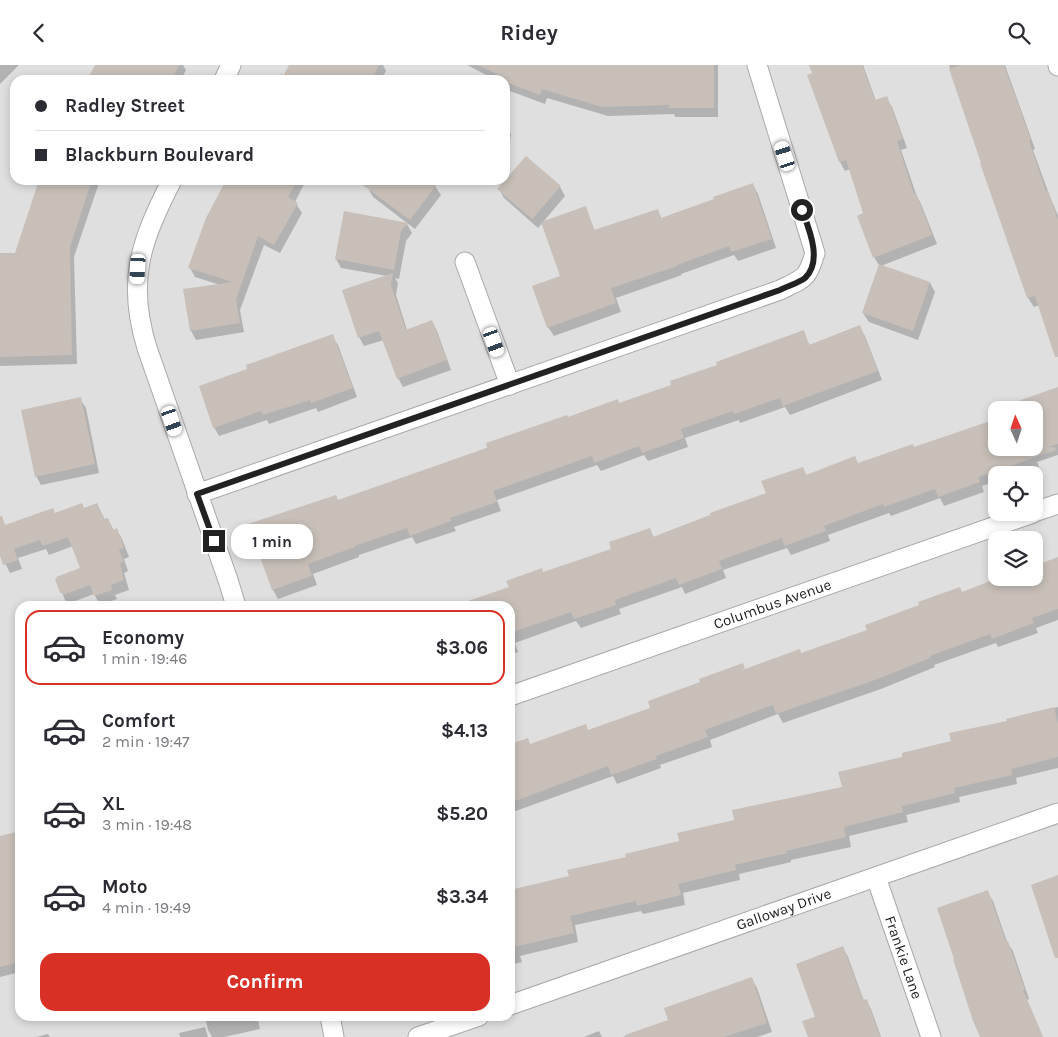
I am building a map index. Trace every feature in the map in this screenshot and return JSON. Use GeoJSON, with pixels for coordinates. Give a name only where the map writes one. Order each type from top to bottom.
{"type":"FeatureCollection","features":[{"type":"Feature","properties":{"kind":"street"},"geometry":{"type":"LineString","coordinates":[[197,494],[780,290],[804,278],[810,270],[815,253],[757,65]]}},
{"type":"Feature","properties":{"kind":"street"},"geometry":{"type":"LineString","coordinates":[[169,185],[152,219],[142,247],[138,269],[137,309],[146,348],[234,601]]}},
{"type":"Feature","properties":{"kind":"street"},"geometry":{"type":"LineString","coordinates":[[465,263],[510,385]]}},
{"type":"Feature","properties":{"kind":"street","name":"Columbus Avenue"},"geometry":{"type":"LineString","coordinates":[[1043,509],[1058,504]]}},
{"type":"Feature","properties":{"kind":"street","name":"Columbus Avenue"},"geometry":{"type":"LineString","coordinates":[[515,694],[1007,521]]}},
{"type":"Feature","properties":{"kind":"street","name":"Galloway Drive"},"geometry":{"type":"LineString","coordinates":[[515,1003],[1058,813]]}},
{"type":"Feature","properties":{"kind":"street","name":"Frankie Lane"},"geometry":{"type":"LineString","coordinates":[[876,877],[930,1037]]}},
{"type":"Feature","properties":{"kind":"street"},"geometry":{"type":"LineString","coordinates":[[331,1021],[334,1037]]}},
{"type":"Feature","properties":{"kind":"street"},"geometry":{"type":"LineString","coordinates":[[418,1037],[464,1021]]}},
{"type":"Feature","properties":{"kind":"shaded area"},"geometry":{"type":"Polygon","coordinates":[[[0,65],[1058,65],[1058,1037],[0,1037],[0,65]]]}},
{"type":"Feature","properties":{"kind":"building"},"geometry":{"type":"Polygon","coordinates":[[[95,65],[179,65],[174,75],[90,75],[95,65]]]}},
{"type":"Feature","properties":{"kind":"building"},"geometry":{"type":"Polygon","coordinates":[[[289,65],[379,65],[374,75],[284,75],[289,65]]]}},
{"type":"Feature","properties":{"kind":"building"},"geometry":{"type":"Polygon","coordinates":[[[478,65],[714,65],[714,108],[669,108],[669,105],[602,107],[542,89],[540,95],[510,84],[510,75],[499,75],[478,65]]]}},
{"type":"Feature","properties":{"kind":"building"},"geometry":{"type":"Polygon","coordinates":[[[809,65],[862,65],[875,100],[887,96],[903,139],[897,141],[914,194],[916,193],[932,235],[873,258],[857,216],[863,213],[846,160],[839,162],[807,75],[812,73],[809,65]]]}},
{"type":"Feature","properties":{"kind":"building"},"geometry":{"type":"Polygon","coordinates":[[[960,65],[1004,65],[1031,140],[1029,141],[1046,191],[1048,191],[1058,220],[1058,357],[1055,357],[1035,296],[1027,298],[980,163],[949,69],[960,65]]]}},
{"type":"Feature","properties":{"kind":"building"},"geometry":{"type":"Polygon","coordinates":[[[526,156],[561,186],[532,219],[497,189],[501,185],[510,185],[510,174],[526,156]]]}},
{"type":"Feature","properties":{"kind":"building"},"geometry":{"type":"Polygon","coordinates":[[[753,183],[772,239],[731,252],[729,246],[611,288],[616,303],[547,328],[532,286],[560,276],[541,222],[586,206],[594,230],[658,209],[661,218],[753,183]]]}},
{"type":"Feature","properties":{"kind":"building"},"geometry":{"type":"Polygon","coordinates":[[[37,185],[90,185],[70,247],[72,355],[0,357],[0,253],[15,253],[37,185]]]}},
{"type":"Feature","properties":{"kind":"building"},"geometry":{"type":"Polygon","coordinates":[[[223,185],[294,185],[288,197],[298,203],[274,245],[258,236],[236,300],[240,323],[190,331],[183,289],[233,282],[188,268],[206,218],[223,185]]]}},
{"type":"Feature","properties":{"kind":"building"},"geometry":{"type":"Polygon","coordinates":[[[363,185],[436,185],[410,220],[363,185]]]}},
{"type":"Feature","properties":{"kind":"building"},"geometry":{"type":"Polygon","coordinates":[[[344,211],[408,223],[401,231],[394,270],[335,259],[344,211]]]}},
{"type":"Feature","properties":{"kind":"building"},"geometry":{"type":"Polygon","coordinates":[[[879,264],[930,282],[913,331],[862,313],[879,264]]]}},
{"type":"Feature","properties":{"kind":"building"},"geometry":{"type":"Polygon","coordinates":[[[393,273],[391,285],[406,330],[432,320],[447,360],[397,379],[379,331],[358,338],[342,290],[393,273]]]}},
{"type":"Feature","properties":{"kind":"building"},"geometry":{"type":"Polygon","coordinates":[[[860,325],[878,371],[783,406],[780,398],[734,414],[733,411],[681,429],[684,438],[642,453],[639,446],[594,463],[592,456],[493,491],[497,502],[450,518],[451,521],[410,536],[407,528],[354,546],[308,564],[312,576],[272,590],[248,524],[336,495],[338,500],[487,448],[486,443],[567,415],[568,417],[618,399],[619,403],[671,385],[670,381],[717,365],[716,362],[804,330],[809,345],[860,325]]]}},
{"type":"Feature","properties":{"kind":"building"},"geometry":{"type":"Polygon","coordinates":[[[333,334],[353,388],[311,403],[310,400],[263,415],[261,411],[213,428],[199,386],[247,369],[246,365],[333,334]]]}},
{"type":"Feature","properties":{"kind":"building"},"geometry":{"type":"Polygon","coordinates":[[[1058,387],[1058,444],[1048,447],[1055,447],[1056,450],[1043,454],[1043,401],[1018,401],[1058,387]]]}},
{"type":"Feature","properties":{"kind":"building"},"geometry":{"type":"Polygon","coordinates":[[[81,397],[95,464],[35,477],[21,410],[81,397]]]}},
{"type":"Feature","properties":{"kind":"building"},"geometry":{"type":"Polygon","coordinates":[[[988,422],[988,456],[1039,456],[1010,466],[988,466],[988,474],[978,477],[980,482],[938,497],[935,489],[884,507],[883,504],[824,526],[826,531],[784,546],[782,538],[719,561],[722,569],[679,585],[676,578],[615,600],[616,605],[574,619],[571,612],[515,631],[515,601],[468,601],[509,587],[506,581],[542,568],[543,572],[611,549],[609,542],[650,528],[653,537],[710,515],[710,513],[766,493],[761,481],[803,467],[806,475],[855,456],[858,463],[913,444],[914,447],[988,422]]]}},
{"type":"Feature","properties":{"kind":"building"},"geometry":{"type":"Polygon","coordinates":[[[82,503],[84,508],[97,503],[104,519],[108,518],[113,530],[117,528],[124,548],[119,550],[124,562],[120,563],[124,580],[111,585],[112,590],[94,596],[90,585],[63,595],[63,592],[60,593],[56,577],[80,568],[68,537],[43,546],[40,540],[14,549],[18,560],[3,565],[0,556],[0,516],[2,516],[5,525],[53,508],[55,513],[82,503]]]}},
{"type":"Feature","properties":{"kind":"building"},"geometry":{"type":"Polygon","coordinates":[[[1058,557],[1058,609],[1032,618],[1034,623],[992,639],[990,634],[930,656],[930,658],[875,680],[776,714],[773,705],[705,730],[708,737],[656,756],[657,759],[611,775],[608,766],[515,801],[515,742],[528,738],[530,744],[586,724],[588,730],[650,708],[648,701],[700,682],[699,679],[743,663],[745,669],[800,649],[801,653],[867,630],[865,625],[919,605],[918,602],[960,587],[962,592],[988,582],[988,586],[1043,586],[1043,563],[1058,557]]]}},
{"type":"Feature","properties":{"kind":"building"},"geometry":{"type":"Polygon","coordinates":[[[1054,707],[1058,724],[1058,757],[1011,769],[1012,775],[954,788],[955,793],[902,806],[903,812],[844,827],[846,837],[735,865],[736,870],[678,884],[681,895],[637,906],[636,901],[570,916],[574,933],[515,947],[515,889],[569,876],[567,870],[626,857],[625,854],[679,841],[677,833],[734,820],[732,810],[842,787],[838,772],[902,757],[902,753],[951,741],[949,733],[1007,721],[1006,719],[1054,707]]]}},
{"type":"Feature","properties":{"kind":"building"},"geometry":{"type":"Polygon","coordinates":[[[15,832],[15,963],[0,967],[0,836],[15,832]]]}},
{"type":"Feature","properties":{"kind":"building"},"geometry":{"type":"Polygon","coordinates":[[[1058,875],[1058,958],[1055,958],[1031,885],[1058,875]]]}},
{"type":"Feature","properties":{"kind":"building"},"geometry":{"type":"Polygon","coordinates":[[[988,890],[1006,942],[1008,941],[1025,990],[1023,990],[1043,1037],[980,1037],[973,1021],[937,908],[988,890]]]}},
{"type":"Feature","properties":{"kind":"building"},"geometry":{"type":"Polygon","coordinates":[[[843,946],[863,1000],[867,999],[880,1037],[808,1037],[802,1021],[815,1017],[796,964],[843,946]]]}},
{"type":"Feature","properties":{"kind":"building"},"geometry":{"type":"Polygon","coordinates":[[[752,977],[767,1023],[724,1037],[626,1037],[625,1035],[668,1020],[664,1008],[752,977]]]}},
{"type":"Feature","properties":{"kind":"route"},"geometry":{"type":"LineString","coordinates":[[214,541],[197,494],[780,290],[804,278],[810,270],[815,253],[802,210]]}}]}
